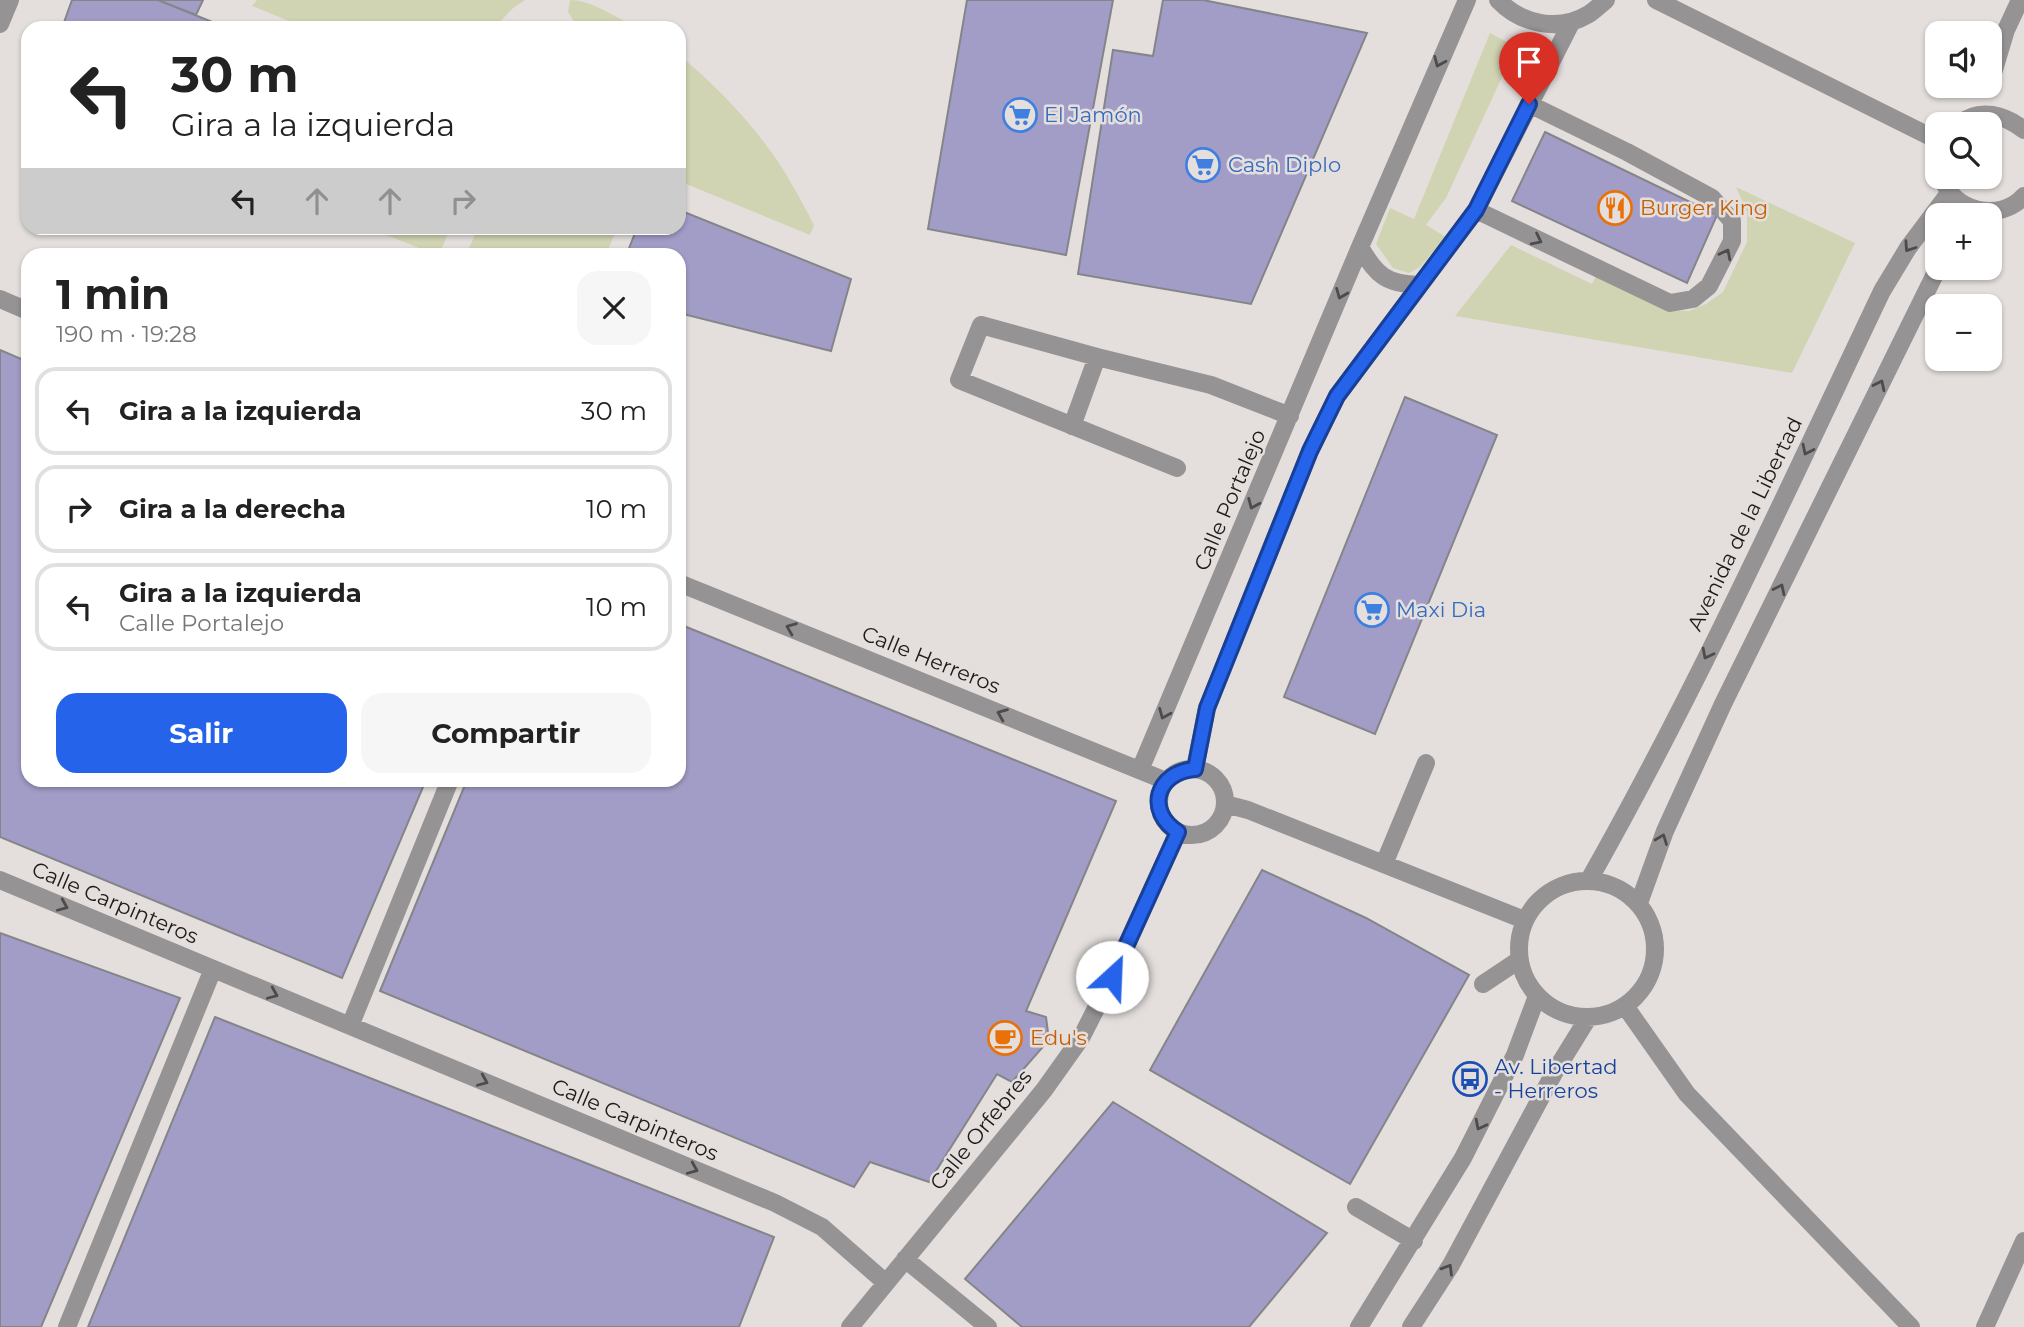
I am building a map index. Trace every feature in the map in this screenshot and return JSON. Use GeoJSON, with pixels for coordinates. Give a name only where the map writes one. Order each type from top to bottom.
{"type":"FeatureCollection","features":[{"type":"Feature","properties":{"kind":"street"},"geometry":{"type":"LineString","coordinates":[[0,24],[10,0]]}},
{"type":"Feature","properties":{"kind":"street","name":"Calle Portalejo"},"geometry":{"type":"LineString","coordinates":[[1140,770],[1467,0]]}},
{"type":"Feature","properties":{"kind":"street"},"geometry":{"type":"LineString","coordinates":[[1498,0],[1506,9],[1526,20],[1548,25],[1571,23],[1606,0]]}},
{"type":"Feature","properties":{"kind":"street"},"geometry":{"type":"LineString","coordinates":[[1656,0],[1925,134]]}},
{"type":"Feature","properties":{"kind":"street"},"geometry":{"type":"LineString","coordinates":[[2002,43],[2020,0]]}},
{"type":"Feature","properties":{"kind":"street"},"geometry":{"type":"LineString","coordinates":[[1195,769],[1207,708],[1310,451],[1337,396],[1476,210],[1571,23]]}},
{"type":"Feature","properties":{"kind":"street"},"geometry":{"type":"LineString","coordinates":[[1476,210],[1670,303],[1693,299],[1709,286],[1732,241],[1732,221],[1712,198],[1628,152],[1529,104]]}},
{"type":"Feature","properties":{"kind":"street"},"geometry":{"type":"LineString","coordinates":[[2002,116],[2024,130]]}},
{"type":"Feature","properties":{"kind":"street","name":"Avenida de la Libertad"},"geometry":{"type":"LineString","coordinates":[[1589,880],[1628,810],[1742,585],[1882,292],[1944,189]]}},
{"type":"Feature","properties":{"kind":"street"},"geometry":{"type":"LineString","coordinates":[[1949,189],[1961,203]]}},
{"type":"Feature","properties":{"kind":"street"},"geometry":{"type":"LineString","coordinates":[[2002,209],[2022,199]]}},
{"type":"Feature","properties":{"kind":"street"},"geometry":{"type":"LineString","coordinates":[[1360,247],[1371,266],[1386,280],[1419,285]]}},
{"type":"Feature","properties":{"kind":"street"},"geometry":{"type":"LineString","coordinates":[[1639,903],[1665,831],[1723,704],[1932,280]]}},
{"type":"Feature","properties":{"kind":"street"},"geometry":{"type":"LineString","coordinates":[[0,299],[21,308]]}},
{"type":"Feature","properties":{"kind":"street"},"geometry":{"type":"LineString","coordinates":[[1177,468],[959,380],[981,325],[1211,385],[1290,416]]}},
{"type":"Feature","properties":{"kind":"street"},"geometry":{"type":"LineString","coordinates":[[1072,426],[1097,357]]}},
{"type":"Feature","properties":{"kind":"street","name":"Calle Herreros"},"geometry":{"type":"LineString","coordinates":[[686,586],[1166,781]]}},
{"type":"Feature","properties":{"kind":"street"},"geometry":{"type":"LineString","coordinates":[[1384,864],[1426,763]]}},
{"type":"Feature","properties":{"kind":"street"},"geometry":{"type":"LineString","coordinates":[[1195,769],[1205,772],[1220,784],[1225,804],[1218,824],[1199,835],[1189,835],[1170,827],[1159,809],[1161,790],[1166,781],[1174,774],[1195,769]]}},
{"type":"Feature","properties":{"kind":"street"},"geometry":{"type":"LineString","coordinates":[[350,1026],[447,787]]}},
{"type":"Feature","properties":{"kind":"street"},"geometry":{"type":"LineString","coordinates":[[1225,804],[1248,810],[1524,920]]}},
{"type":"Feature","properties":{"kind":"street","name":"Calle Orfebres"},"geometry":{"type":"LineString","coordinates":[[850,1327],[1044,1090],[1081,1038],[1178,832]]}},
{"type":"Feature","properties":{"kind":"street","name":"Calle Carpinteros"},"geometry":{"type":"LineString","coordinates":[[0,880],[775,1203],[822,1227],[886,1283]]}},
{"type":"Feature","properties":{"kind":"street"},"geometry":{"type":"LineString","coordinates":[[1589,880],[1608,883],[1625,891],[1639,903],[1650,920],[1655,939],[1655,958],[1650,977],[1639,994],[1625,1006],[1607,1014],[1588,1017],[1569,1015],[1537,996],[1526,979],[1519,960],[1519,939],[1524,920],[1535,903],[1551,890],[1569,882],[1589,880]]}},
{"type":"Feature","properties":{"kind":"street"},"geometry":{"type":"LineString","coordinates":[[1483,984],[1519,960]]}},
{"type":"Feature","properties":{"kind":"street","name":"Calle Carpinteros"},"geometry":{"type":"LineString","coordinates":[[67,1327],[213,969]]}},
{"type":"Feature","properties":{"kind":"street"},"geometry":{"type":"LineString","coordinates":[[1359,1327],[1469,1147],[1515,1055],[1537,996]]}},
{"type":"Feature","properties":{"kind":"street"},"geometry":{"type":"LineString","coordinates":[[1625,1006],[1687,1094],[1911,1327]]}},
{"type":"Feature","properties":{"kind":"street"},"geometry":{"type":"LineString","coordinates":[[1412,1327],[1451,1265],[1554,1073],[1588,1017]]}},
{"type":"Feature","properties":{"kind":"street"},"geometry":{"type":"LineString","coordinates":[[1356,1207],[1414,1241]]}},
{"type":"Feature","properties":{"kind":"street"},"geometry":{"type":"LineString","coordinates":[[1985,1327],[2024,1241]]}},
{"type":"Feature","properties":{"kind":"street"},"geometry":{"type":"LineString","coordinates":[[905,1259],[988,1327]]}},
{"type":"Feature","properties":{"kind":"green space"},"geometry":{"type":"Polygon","coordinates":[[[257,0],[525,0],[501,21],[289,21],[252,6],[257,0]]]}},
{"type":"Feature","properties":{"kind":"green space"},"geometry":{"type":"Polygon","coordinates":[[[570,0],[578,1],[596,6],[624,21],[574,21],[568,12],[570,0]]]}},
{"type":"Feature","properties":{"kind":"green space"},"geometry":{"type":"Polygon","coordinates":[[[1490,33],[1516,47],[1446,198],[1426,225],[1446,237],[1420,267],[1409,273],[1393,268],[1376,244],[1390,208],[1414,219],[1490,33]]]}},
{"type":"Feature","properties":{"kind":"green space"},"geometry":{"type":"Polygon","coordinates":[[[686,61],[733,105],[779,163],[814,225],[810,235],[686,184],[686,61]]]}},
{"type":"Feature","properties":{"kind":"green space"},"geometry":{"type":"Polygon","coordinates":[[[1736,187],[1855,243],[1792,373],[1455,316],[1511,245],[1592,284],[1596,276],[1672,310],[1689,311],[1706,304],[1723,292],[1747,242],[1747,212],[1736,187]]]}},
{"type":"Feature","properties":{"kind":"green space"},"geometry":{"type":"Polygon","coordinates":[[[386,235],[447,235],[442,248],[419,248],[386,235]]]}},
{"type":"Feature","properties":{"kind":"green space"},"geometry":{"type":"Polygon","coordinates":[[[475,235],[614,235],[609,248],[469,248],[475,235]]]}},
{"type":"Feature","properties":{"kind":"building"},"geometry":{"type":"Polygon","coordinates":[[[72,0],[158,0],[210,21],[64,21],[72,0]]]}},
{"type":"Feature","properties":{"kind":"building"},"geometry":{"type":"Polygon","coordinates":[[[158,0],[203,0],[196,15],[158,0]]]}},
{"type":"Feature","properties":{"kind":"building","name":"El Jamón"},"geometry":{"type":"Polygon","coordinates":[[[967,0],[1113,0],[1066,255],[928,229],[967,0]]]}},
{"type":"Feature","properties":{"kind":"building","name":"Cash Diplo"},"geometry":{"type":"Polygon","coordinates":[[[1163,0],[1203,0],[1367,33],[1251,304],[1078,274],[1113,50],[1153,56],[1163,0]]]}},
{"type":"Feature","properties":{"kind":"building","name":"Burger King"},"geometry":{"type":"Polygon","coordinates":[[[1545,132],[1717,215],[1687,283],[1512,201],[1545,132]]]}},
{"type":"Feature","properties":{"kind":"building"},"geometry":{"type":"Polygon","coordinates":[[[686,213],[851,279],[831,351],[686,315],[686,248],[629,248],[634,235],[686,235],[686,213]]]}},
{"type":"Feature","properties":{"kind":"building"},"geometry":{"type":"Polygon","coordinates":[[[0,350],[21,359],[21,787],[423,787],[342,978],[0,837],[0,350]]]}},
{"type":"Feature","properties":{"kind":"building","name":"Maxi Dia"},"geometry":{"type":"Polygon","coordinates":[[[1405,397],[1497,435],[1375,734],[1284,697],[1405,397]]]}},
{"type":"Feature","properties":{"kind":"building"},"geometry":{"type":"Polygon","coordinates":[[[686,627],[1116,801],[1026,1011],[1046,1017],[1049,1040],[1012,1082],[997,1074],[929,1182],[870,1162],[854,1187],[380,991],[464,787],[686,787],[686,627]]]}},
{"type":"Feature","properties":{"kind":"building"},"geometry":{"type":"Polygon","coordinates":[[[1262,870],[1366,918],[1469,975],[1350,1184],[1150,1070],[1262,870]]]}},
{"type":"Feature","properties":{"kind":"building"},"geometry":{"type":"Polygon","coordinates":[[[0,933],[180,998],[41,1327],[0,1327],[0,933]]]}},
{"type":"Feature","properties":{"kind":"building"},"geometry":{"type":"Polygon","coordinates":[[[215,1017],[774,1237],[739,1327],[88,1327],[215,1017]]]}},
{"type":"Feature","properties":{"kind":"building"},"geometry":{"type":"Polygon","coordinates":[[[1113,1102],[1327,1233],[1249,1327],[1022,1327],[965,1279],[1113,1102]]]}},
{"type":"Feature","properties":{"kind":"place","name":"El Jamón"},"geometry":{"type":"Point","coordinates":[1020,115]}},
{"type":"Feature","properties":{"kind":"place","name":"Cash Diplo"},"geometry":{"type":"Point","coordinates":[1203,165]}},
{"type":"Feature","properties":{"kind":"place","name":"Burger King"},"geometry":{"type":"Point","coordinates":[1615,208]}},
{"type":"Feature","properties":{"kind":"place","name":"Maxi Dia"},"geometry":{"type":"Point","coordinates":[1372,610]}},
{"type":"Feature","properties":{"kind":"place","name":"Edu's"},"geometry":{"type":"Point","coordinates":[1005,1038]}},
{"type":"Feature","properties":{"kind":"place","name":"Av. Libertad - Herreros"},"geometry":{"type":"Point","coordinates":[1470,1079]}},
{"type":"Feature","properties":{"kind":"route"},"geometry":{"type":"LineString","coordinates":[[1112,977],[1178,832],[1163,819],[1159,809],[1161,790],[1174,774],[1195,769],[1207,708],[1310,451],[1337,396],[1476,210],[1529,104]]}}]}
